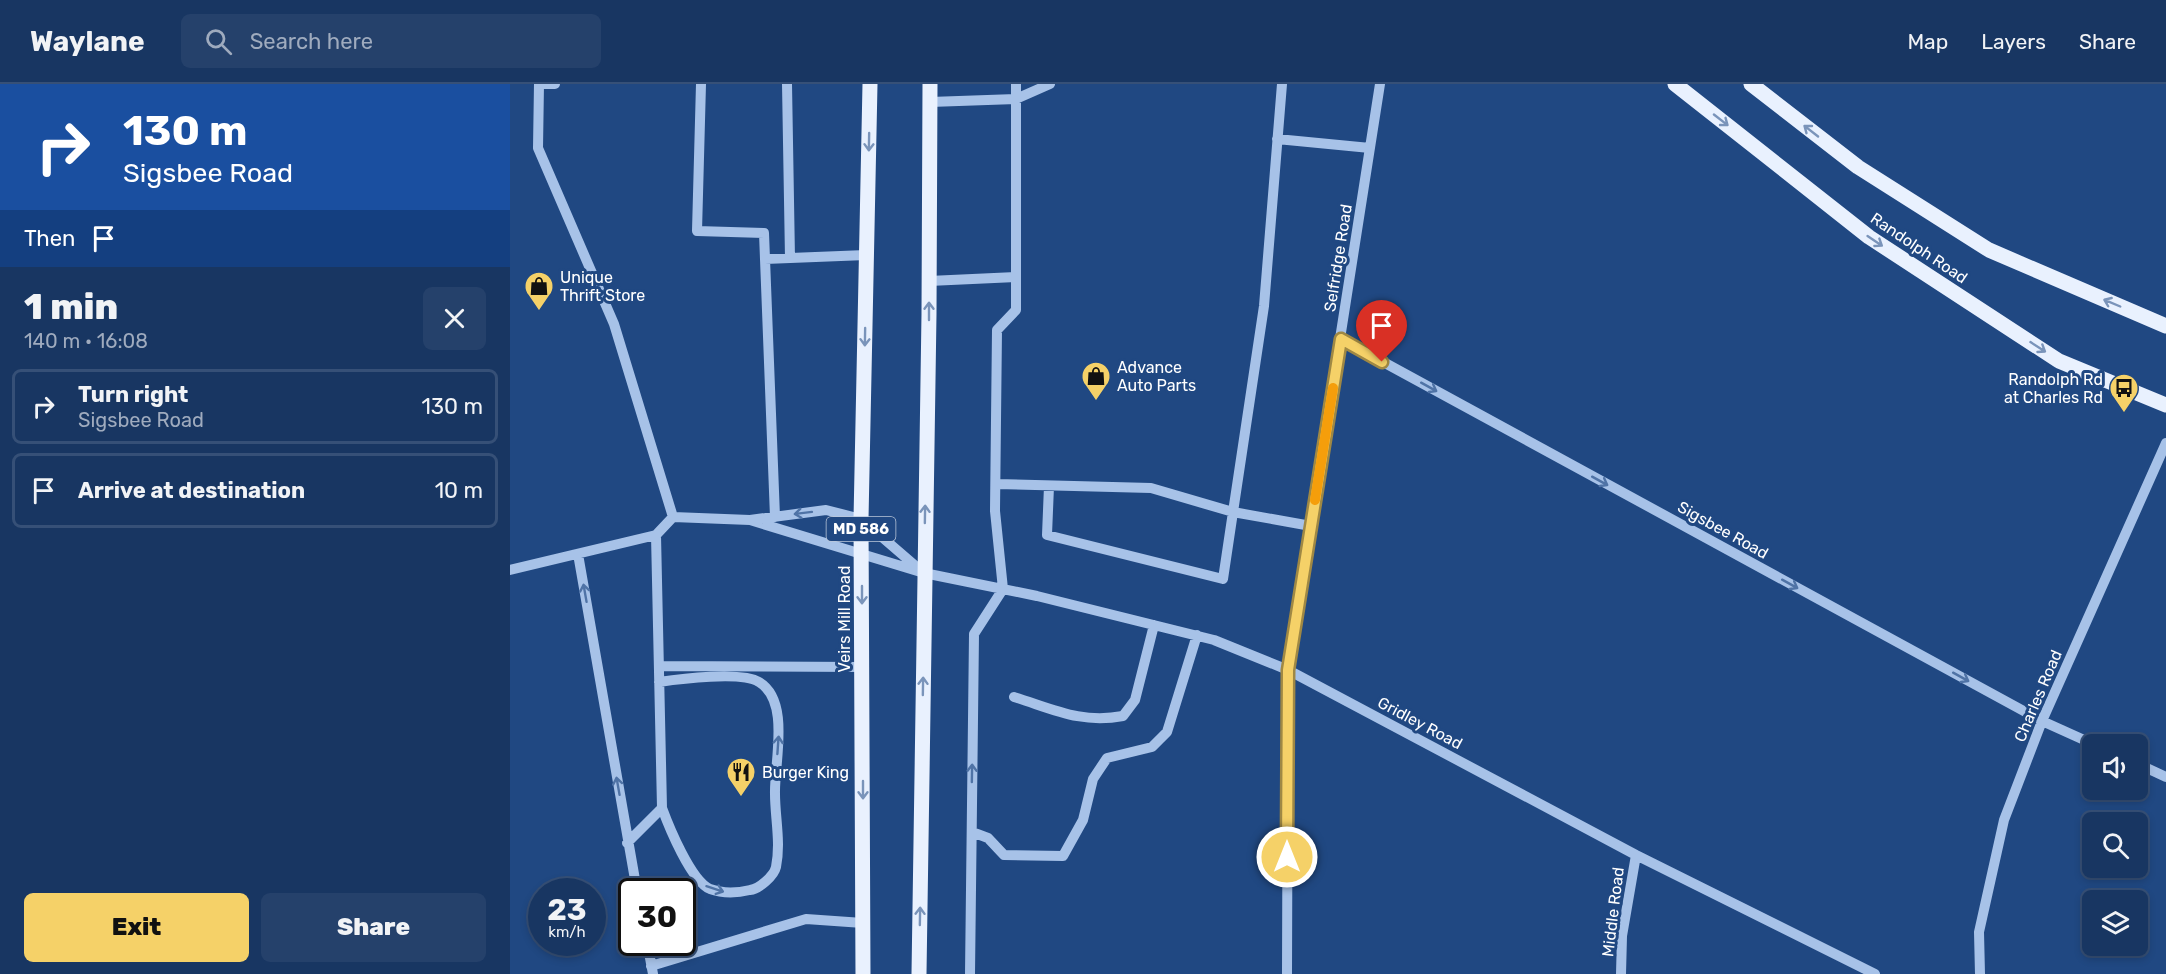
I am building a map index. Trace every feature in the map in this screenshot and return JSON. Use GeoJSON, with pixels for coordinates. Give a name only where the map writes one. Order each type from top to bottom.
{"type":"FeatureCollection","features":[{"type":"Feature","properties":{"kind":"main road","name":"Veirs Mill Road"},"geometry":{"type":"LineString","coordinates":[[863,974],[861,519],[870,84]]}},
{"type":"Feature","properties":{"kind":"main road"},"geometry":{"type":"LineString","coordinates":[[919,974],[930,84]]}},
{"type":"Feature","properties":{"kind":"main road","name":"Randolph Road"},"geometry":{"type":"LineString","coordinates":[[1675,84],[1869,237],[2059,361],[2166,405]]}},
{"type":"Feature","properties":{"kind":"main road","name":"Randolph Road"},"geometry":{"type":"LineString","coordinates":[[1751,84],[1857,167],[1989,250],[2166,326]]}},
{"type":"Feature","properties":{"kind":"street"},"geometry":{"type":"LineString","coordinates":[[555,84],[539,84],[538,148],[614,324],[673,517]]}},
{"type":"Feature","properties":{"kind":"street"},"geometry":{"type":"LineString","coordinates":[[701,84],[697,231],[764,233],[774,517]]}},
{"type":"Feature","properties":{"kind":"street"},"geometry":{"type":"LineString","coordinates":[[787,84],[790,258]]}},
{"type":"Feature","properties":{"kind":"street"},"geometry":{"type":"LineString","coordinates":[[970,974],[974,634],[1003,589],[995,511],[997,330],[1016,310],[1016,84]]}},
{"type":"Feature","properties":{"kind":"street"},"geometry":{"type":"LineString","coordinates":[[930,102],[1016,99],[1050,84]]}},
{"type":"Feature","properties":{"kind":"street"},"geometry":{"type":"LineString","coordinates":[[1049,486],[1047,535],[1223,579],[1264,306],[1282,84]]}},
{"type":"Feature","properties":{"kind":"street","name":"Selfridge Road"},"geometry":{"type":"LineString","coordinates":[[1287,974],[1288,670],[1380,84]]}},
{"type":"Feature","properties":{"kind":"street"},"geometry":{"type":"LineString","coordinates":[[1277,139],[1370,148]]}},
{"type":"Feature","properties":{"kind":"street"},"geometry":{"type":"LineString","coordinates":[[765,259],[866,255]]}},
{"type":"Feature","properties":{"kind":"street"},"geometry":{"type":"LineString","coordinates":[[929,281],[1016,277]]}},
{"type":"Feature","properties":{"kind":"street","name":"Sigsbee Road"},"geometry":{"type":"LineString","coordinates":[[1341,339],[2042,721],[2082,739]]}},
{"type":"Feature","properties":{"kind":"street","name":"Charles Road"},"geometry":{"type":"LineString","coordinates":[[1980,974],[1979,933],[2004,820],[2042,721],[2166,443]]}},
{"type":"Feature","properties":{"kind":"street"},"geometry":{"type":"LineString","coordinates":[[996,484],[1151,488],[1233,512],[1311,526]]}},
{"type":"Feature","properties":{"kind":"street"},"geometry":{"type":"LineString","coordinates":[[510,570],[656,535],[673,517],[750,520],[826,510],[861,519],[924,573]]}},
{"type":"Feature","properties":{"kind":"street","name":"Gridley Road"},"geometry":{"type":"LineString","coordinates":[[750,520],[924,573],[1003,589],[1214,640],[1288,670],[1636,855],[1875,974]]}},
{"type":"Feature","properties":{"kind":"street"},"geometry":{"type":"LineString","coordinates":[[656,535],[659,682],[662,808],[689,866],[708,888],[734,894],[758,889],[776,869],[775,792],[780,727],[773,698],[759,682],[739,676],[659,682]]}},
{"type":"Feature","properties":{"kind":"street"},"geometry":{"type":"LineString","coordinates":[[578,554],[634,878]]}},
{"type":"Feature","properties":{"kind":"street"},"geometry":{"type":"LineString","coordinates":[[1014,696],[1084,719],[1103,720],[1123,717],[1135,700],[1154,625]]}},
{"type":"Feature","properties":{"kind":"street"},"geometry":{"type":"LineString","coordinates":[[972,832],[988,838],[1004,855],[1063,856],[1083,820],[1093,779],[1107,758],[1152,747],[1167,732],[1197,635]]}},
{"type":"Feature","properties":{"kind":"street"},"geometry":{"type":"LineString","coordinates":[[659,666],[862,667]]}},
{"type":"Feature","properties":{"kind":"street"},"geometry":{"type":"LineString","coordinates":[[2148,769],[2166,777]]}},
{"type":"Feature","properties":{"kind":"street"},"geometry":{"type":"LineString","coordinates":[[627,843],[662,808]]}},
{"type":"Feature","properties":{"kind":"street","name":"Middle Road"},"geometry":{"type":"LineString","coordinates":[[1621,974],[1622,936],[1636,855]]}},
{"type":"Feature","properties":{"kind":"street"},"geometry":{"type":"LineString","coordinates":[[652,970],[806,919],[863,922]]}},
{"type":"Feature","properties":{"kind":"slow traffic"},"geometry":{"type":"LineString","coordinates":[[1315,500],[1333,388]]}},
{"type":"Feature","properties":{"kind":"place","name":"Unique Thrift Store"},"geometry":{"type":"Point","coordinates":[539,312]}},
{"type":"Feature","properties":{"kind":"place","name":"Advance Auto Parts"},"geometry":{"type":"Point","coordinates":[1096,402]}},
{"type":"Feature","properties":{"kind":"place","name":"Randolph Rd at Charles Rd"},"geometry":{"type":"Point","coordinates":[2124,414]}},
{"type":"Feature","properties":{"kind":"place","name":"Burger King"},"geometry":{"type":"Point","coordinates":[741,798]}},
{"type":"Feature","properties":{"kind":"route"},"geometry":{"type":"LineString","coordinates":[[1287,857],[1288,670],[1341,339],[1382,362]]}}]}
